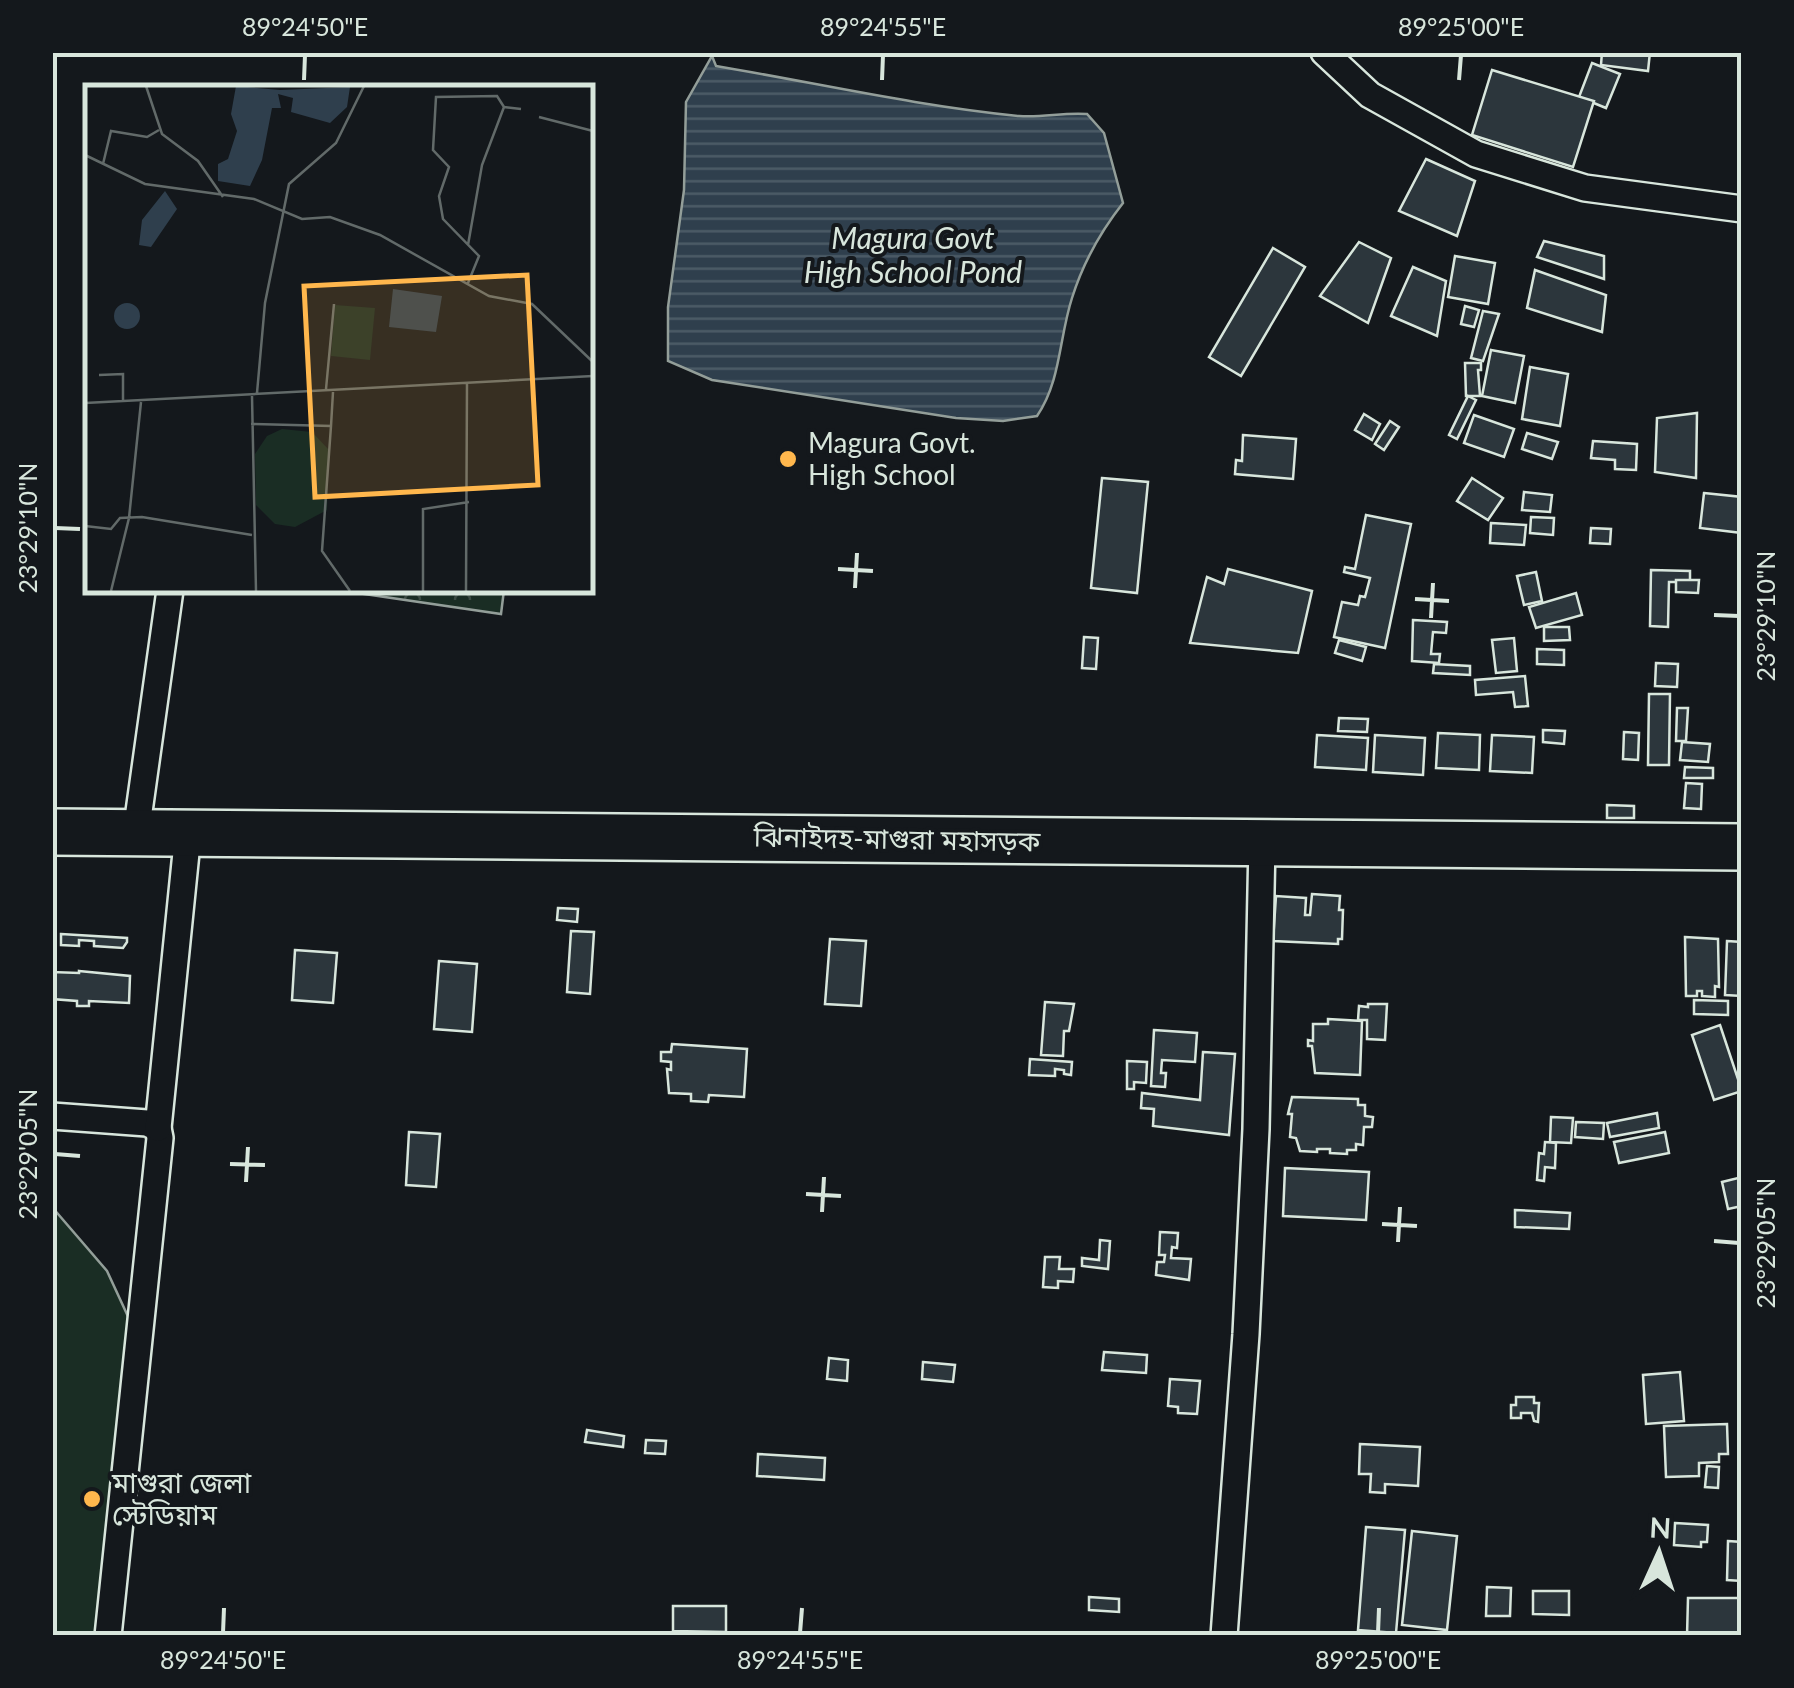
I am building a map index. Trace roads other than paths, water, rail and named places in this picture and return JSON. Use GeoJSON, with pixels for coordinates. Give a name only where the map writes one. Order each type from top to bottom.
{"type":"FeatureCollection","features":[{"type":"Feature","properties":{"kind":"highway","name":"ঝিনাইদহ-মাগুরা মহাসড়ক"},"geometry":{"type":"LineString","coordinates":[[52,832],[1742,847]]}},
{"type":"Feature","properties":{"kind":"street"},"geometry":{"type":"LineString","coordinates":[[1324,52],[1370,95],[1476,154],[1585,188],[1742,209]]}},
{"type":"Feature","properties":{"kind":"street"},"geometry":{"type":"LineString","coordinates":[[136,833],[170,592]]}},
{"type":"Feature","properties":{"kind":"street"},"geometry":{"type":"LineString","coordinates":[[108,1636],[160,1149],[158,1128],[188,833]]}},
{"type":"Feature","properties":{"kind":"street"},"geometry":{"type":"LineString","coordinates":[[1224,1636],[1256,1129],[1262,843]]}},
{"type":"Feature","properties":{"kind":"street"},"geometry":{"type":"LineString","coordinates":[[52,1116],[134,1121],[158,1128]]}},
{"type":"Feature","properties":{"kind":"water","name":"Magura Govt High School Pond"},"geometry":{"type":"Polygon","coordinates":[[[712,56],[716,66],[943,106],[1019,116],[1087,114],[1104,133],[1123,203],[1082,272],[1051,388],[1037,416],[1003,421],[956,418],[712,380],[668,361],[668,307],[684,190],[686,102],[712,56]]]}},
{"type":"Feature","properties":{"kind":"place","name":"Magura Govt. High School"},"geometry":{"type":"Point","coordinates":[788,459]}},
{"type":"Feature","properties":{"kind":"place","name":"মাগুরা জেলা স্টেডিয়াম"},"geometry":{"type":"Point","coordinates":[92,1499]}}]}
